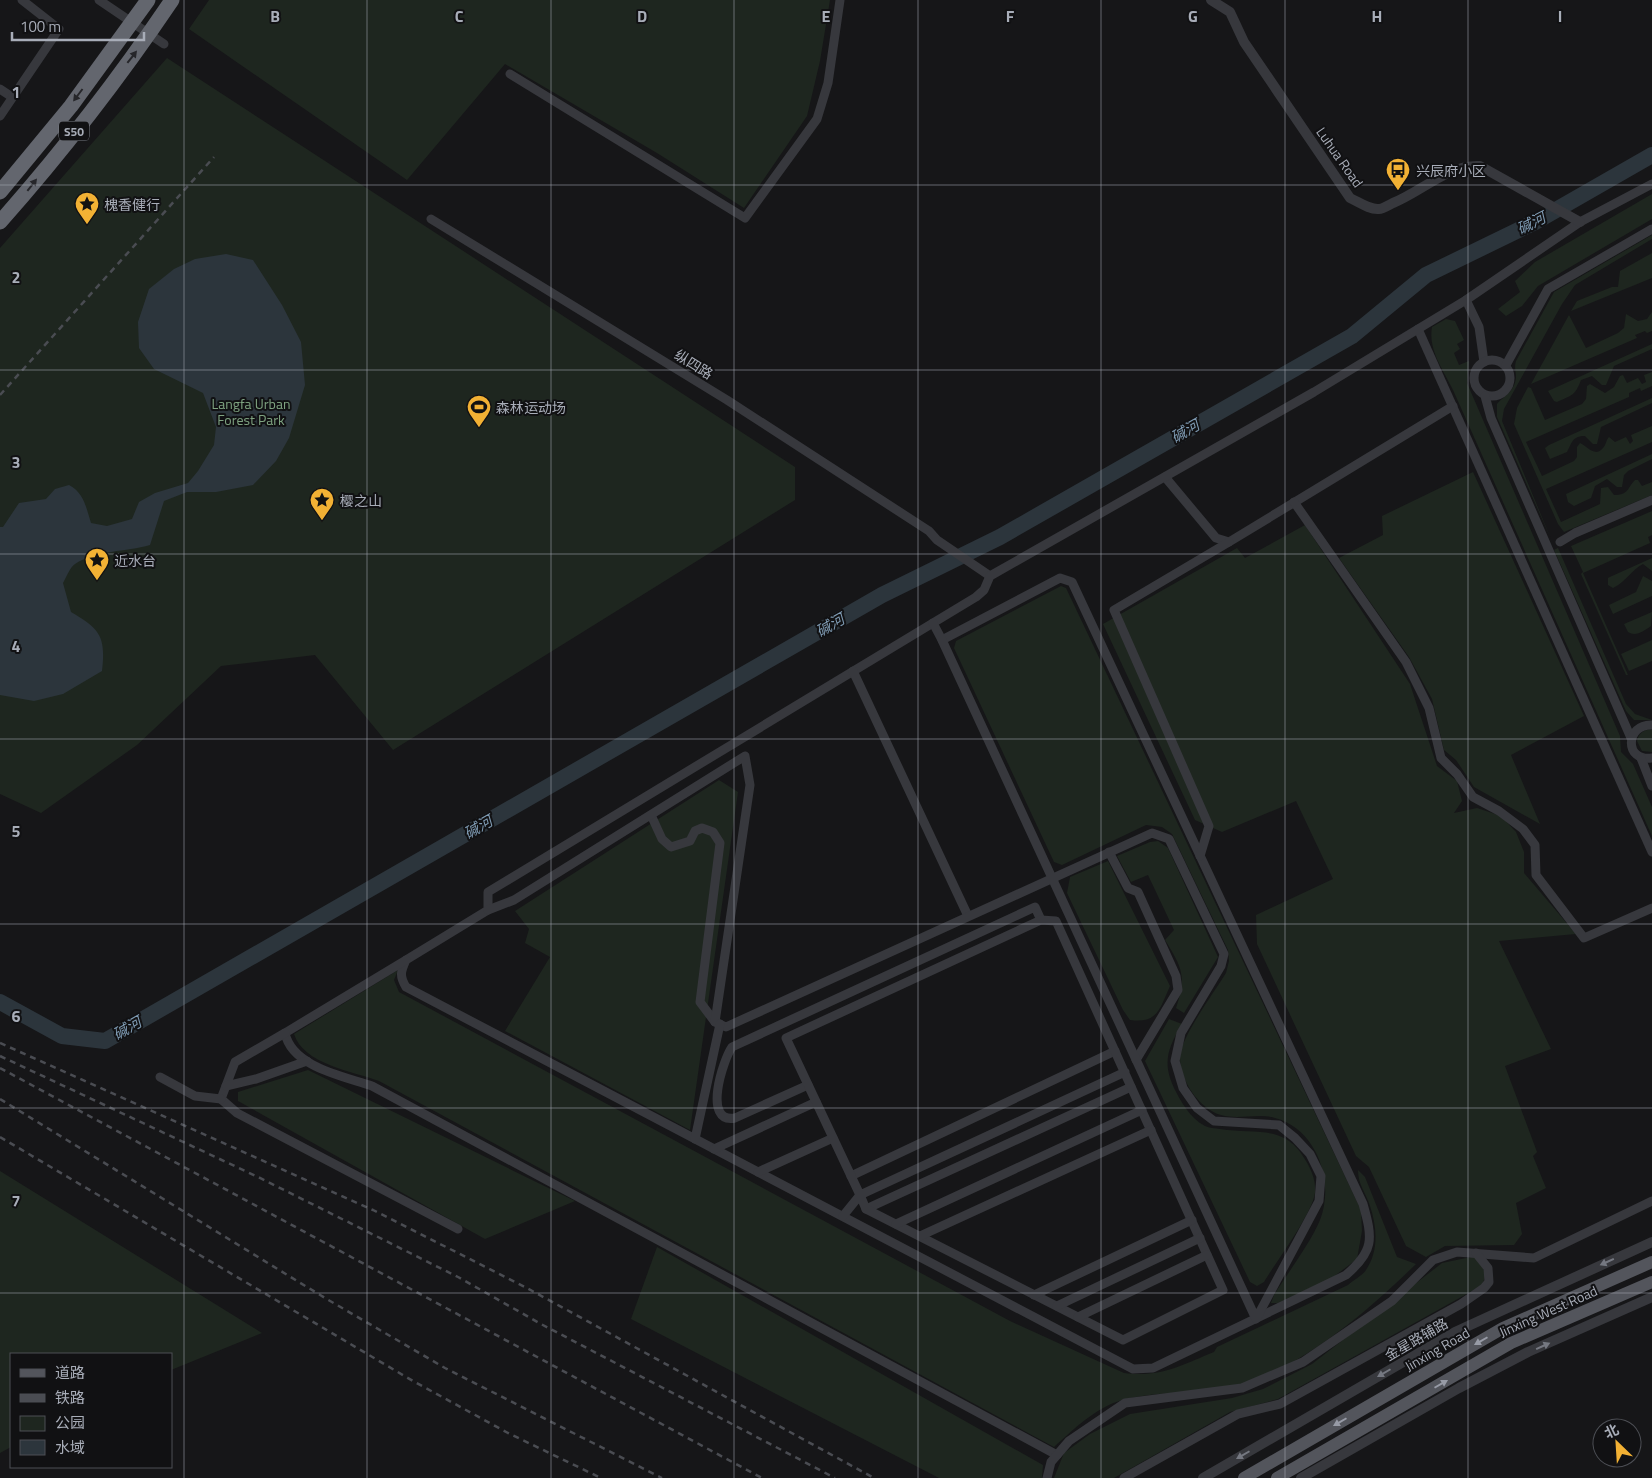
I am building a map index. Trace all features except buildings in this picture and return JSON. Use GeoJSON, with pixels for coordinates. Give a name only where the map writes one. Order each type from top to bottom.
{"type":"FeatureCollection","features":[{"type":"Feature","properties":{"kind":"highway","name":"S50"},"geometry":{"type":"LineString","coordinates":[[0,192],[71,106],[148,0]]}},
{"type":"Feature","properties":{"kind":"highway","name":"S50"},"geometry":{"type":"LineString","coordinates":[[0,222],[27,192],[146,39],[172,0]]}},
{"type":"Feature","properties":{"kind":"main road","name":"Jinxing Road"},"geometry":{"type":"LineString","coordinates":[[1244,1478],[1503,1328],[1652,1262]]}},
{"type":"Feature","properties":{"kind":"main road","name":"Jinxing West Road"},"geometry":{"type":"LineString","coordinates":[[1277,1478],[1511,1343],[1652,1282]]}},
{"type":"Feature","properties":{"kind":"street"},"geometry":{"type":"LineString","coordinates":[[0,116],[59,29],[22,0]]}},
{"type":"Feature","properties":{"kind":"street"},"geometry":{"type":"LineString","coordinates":[[99,0],[164,44]]}},
{"type":"Feature","properties":{"kind":"street"},"geometry":{"type":"LineString","coordinates":[[510,74],[745,218],[817,119],[828,83],[840,0]]}},
{"type":"Feature","properties":{"kind":"street","name":"Luhua Road"},"geometry":{"type":"LineString","coordinates":[[1211,0],[1230,12],[1244,42],[1350,198],[1366,207],[1379,209],[1403,199],[1458,168],[1480,166],[1580,222]]}},
{"type":"Feature","properties":{"kind":"street"},"geometry":{"type":"LineString","coordinates":[[0,89],[12,97]]}},
{"type":"Feature","properties":{"kind":"street"},"geometry":{"type":"LineString","coordinates":[[488,910],[488,892],[980,593],[984,590],[990,576],[1314,392],[1466,300],[1580,222],[1652,184]]}},
{"type":"Feature","properties":{"kind":"street","name":"纵四路"},"geometry":{"type":"LineString","coordinates":[[432,219],[727,400],[929,530],[937,540],[990,576]]}},
{"type":"Feature","properties":{"kind":"street"},"geometry":{"type":"LineString","coordinates":[[1486,396],[1496,396],[1508,387],[1510,379],[1506,365],[1548,289],[1652,228]]}},
{"type":"Feature","properties":{"kind":"street"},"geometry":{"type":"LineString","coordinates":[[1466,300],[1479,327],[1484,362]]}},
{"type":"Feature","properties":{"kind":"street"},"geometry":{"type":"LineString","coordinates":[[1418,329],[1652,852]]}},
{"type":"Feature","properties":{"kind":"street"},"geometry":{"type":"LineString","coordinates":[[1506,365],[1492,360],[1484,362],[1476,369],[1474,377],[1476,386],[1486,396],[1491,418],[1631,738],[1632,750],[1641,758],[1652,786]]}},
{"type":"Feature","properties":{"kind":"street"},"geometry":{"type":"LineString","coordinates":[[1200,856],[1209,826],[1114,610],[1453,406]]}},
{"type":"Feature","properties":{"kind":"street"},"geometry":{"type":"LineString","coordinates":[[1165,477],[1216,538],[1229,542]]}},
{"type":"Feature","properties":{"kind":"street"},"geometry":{"type":"LineString","coordinates":[[1652,500],[1575,533],[1560,542],[1579,538],[1652,506]]}},
{"type":"Feature","properties":{"kind":"street"},"geometry":{"type":"LineString","coordinates":[[1294,502],[1406,662],[1429,708],[1441,758],[1457,774],[1473,797],[1499,811],[1523,829],[1535,845],[1536,875],[1584,938],[1652,908]]}},
{"type":"Feature","properties":{"kind":"street"},"geometry":{"type":"LineString","coordinates":[[406,960],[401,972],[401,980],[406,987],[1133,1369],[1153,1368],[1346,1276],[1363,1260],[1370,1242],[1369,1226],[1363,1204],[1072,582],[1060,578],[942,640]]}},
{"type":"Feature","properties":{"kind":"street"},"geometry":{"type":"LineString","coordinates":[[933,622],[1256,1318]]}},
{"type":"Feature","properties":{"kind":"street"},"geometry":{"type":"LineString","coordinates":[[853,671],[968,916]]}},
{"type":"Feature","properties":{"kind":"street"},"geometry":{"type":"LineString","coordinates":[[1631,738],[1641,726],[1652,725]]}},
{"type":"Feature","properties":{"kind":"street"},"geometry":{"type":"LineString","coordinates":[[220,1099],[236,1062],[488,910],[514,900],[745,756],[750,785],[718,1023],[695,1139]]}},
{"type":"Feature","properties":{"kind":"street"},"geometry":{"type":"LineString","coordinates":[[1641,758],[1652,758]]}},
{"type":"Feature","properties":{"kind":"street"},"geometry":{"type":"LineString","coordinates":[[651,815],[662,839],[671,847],[690,841],[695,831],[702,828],[713,832],[720,843],[700,1002],[718,1023],[726,1027],[764,1007],[1152,833],[1169,839],[1224,954],[1220,966],[1182,1033],[1175,1061],[1183,1088],[1197,1108],[1214,1120],[1278,1125],[1295,1138],[1310,1154],[1321,1176],[1319,1201],[1256,1318]]}},
{"type":"Feature","properties":{"kind":"street"},"geometry":{"type":"LineString","coordinates":[[1109,852],[1128,888],[1138,892],[1176,976],[1178,990],[1136,1060]]}},
{"type":"Feature","properties":{"kind":"street"},"geometry":{"type":"LineString","coordinates":[[808,1085],[728,1120],[720,1115],[716,1106],[725,1057],[732,1047],[1035,907],[1041,920]]}},
{"type":"Feature","properties":{"kind":"street"},"geometry":{"type":"LineString","coordinates":[[1041,920],[1056,921],[1223,1290],[1122,1340],[866,1209],[786,1038],[1041,920]]}},
{"type":"Feature","properties":{"kind":"street"},"geometry":{"type":"LineString","coordinates":[[285,1033],[286,1040],[300,1057],[307,1061],[372,1086],[1057,1455]]}},
{"type":"Feature","properties":{"kind":"street"},"geometry":{"type":"LineString","coordinates":[[851,1176],[1115,1051]]}},
{"type":"Feature","properties":{"kind":"street"},"geometry":{"type":"LineString","coordinates":[[226,1086],[256,1079],[307,1061]]}},
{"type":"Feature","properties":{"kind":"street"},"geometry":{"type":"LineString","coordinates":[[843,1216],[860,1195],[1125,1072]]}},
{"type":"Feature","properties":{"kind":"street"},"geometry":{"type":"LineString","coordinates":[[160,1077],[195,1096],[220,1099],[237,1113],[458,1230]]}},
{"type":"Feature","properties":{"kind":"street"},"geometry":{"type":"LineString","coordinates":[[866,1209],[1131,1086]]}},
{"type":"Feature","properties":{"kind":"street"},"geometry":{"type":"LineString","coordinates":[[714,1149],[816,1102]]}},
{"type":"Feature","properties":{"kind":"street"},"geometry":{"type":"LineString","coordinates":[[896,1224],[1142,1110]]}},
{"type":"Feature","properties":{"kind":"street"},"geometry":{"type":"LineString","coordinates":[[920,1236],[1151,1130]]}},
{"type":"Feature","properties":{"kind":"street"},"geometry":{"type":"LineString","coordinates":[[758,1172],[833,1138]]}},
{"type":"Feature","properties":{"kind":"street"},"geometry":{"type":"LineString","coordinates":[[1047,1478],[1051,1462],[1069,1441],[1125,1403],[1242,1388],[1303,1362],[1392,1301],[1433,1260],[1457,1252],[1534,1258],[1652,1200]]}},
{"type":"Feature","properties":{"kind":"street"},"geometry":{"type":"LineString","coordinates":[[1034,1294],[1192,1220]]}},
{"type":"Feature","properties":{"kind":"street"},"geometry":{"type":"LineString","coordinates":[[1057,1306],[1200,1238]]}},
{"type":"Feature","properties":{"kind":"street","name":"金星路辅路"},"geometry":{"type":"LineString","coordinates":[[1203,1478],[1455,1332],[1652,1242]]}},
{"type":"Feature","properties":{"kind":"street"},"geometry":{"type":"LineString","coordinates":[[1124,1478],[1238,1414],[1280,1404],[1462,1304],[1489,1282],[1488,1268],[1476,1253]]}},
{"type":"Feature","properties":{"kind":"street"},"geometry":{"type":"LineString","coordinates":[[1078,1317],[1207,1255]]}},
{"type":"Feature","properties":{"kind":"street"},"geometry":{"type":"LineString","coordinates":[[1301,1478],[1460,1388],[1520,1357],[1652,1297]]}},
{"type":"Feature","properties":{"kind":"green space"},"geometry":{"type":"Polygon","coordinates":[[[209,0],[830,0],[820,61],[807,116],[744,208],[657,153],[505,64],[407,180],[189,29],[209,0]]]}},
{"type":"Feature","properties":{"kind":"green space","name":"Langfa Urban Forest Park"},"geometry":{"type":"Polygon","coordinates":[[[167,58],[795,467],[795,500],[393,750],[315,655],[221,666],[137,745],[41,813],[0,794],[0,248],[167,58]]]}},
{"type":"Feature","properties":{"kind":"green space"},"geometry":{"type":"Polygon","coordinates":[[[1652,194],[1652,219],[1538,286],[1522,306],[1506,316],[1498,309],[1520,292],[1515,281],[1535,262],[1652,194]]]}},
{"type":"Feature","properties":{"kind":"green space"},"geometry":{"type":"Polygon","coordinates":[[[1652,235],[1652,239],[1575,285],[1562,304],[1504,409],[1502,421],[1551,539],[1497,417],[1497,404],[1514,386],[1516,361],[1554,292],[1652,235]]]}},
{"type":"Feature","properties":{"kind":"green space"},"geometry":{"type":"Polygon","coordinates":[[[1652,253],[1652,278],[1571,311],[1577,301],[1612,287],[1618,287],[1620,271],[1652,253]]]}},
{"type":"Feature","properties":{"kind":"green space"},"geometry":{"type":"Polygon","coordinates":[[[1652,312],[1652,331],[1647,333],[1645,331],[1635,335],[1637,338],[1531,384],[1569,315],[1586,348],[1618,333],[1624,328],[1626,314],[1638,321],[1647,319],[1652,312]]]}},
{"type":"Feature","properties":{"kind":"green space"},"geometry":{"type":"Polygon","coordinates":[[[1446,319],[1455,321],[1464,340],[1457,344],[1460,349],[1454,353],[1459,365],[1469,361],[1467,383],[1620,736],[1621,752],[1633,764],[1652,807],[1652,836],[1453,390],[1434,352],[1431,335],[1432,327],[1446,319]]]}},
{"type":"Feature","properties":{"kind":"green space"},"geometry":{"type":"Polygon","coordinates":[[[1652,344],[1652,349],[1614,366],[1606,385],[1602,385],[1592,376],[1581,380],[1577,389],[1572,394],[1557,402],[1554,401],[1548,391],[1652,344]]]}},
{"type":"Feature","properties":{"kind":"green space"},"geometry":{"type":"Polygon","coordinates":[[[1652,372],[1652,386],[1641,391],[1640,388],[1629,393],[1629,397],[1526,442],[1542,476],[1574,461],[1577,457],[1577,447],[1580,443],[1597,452],[1604,447],[1609,437],[1615,442],[1626,437],[1630,444],[1633,441],[1631,435],[1652,426],[1652,442],[1546,489],[1561,522],[1600,504],[1601,488],[1608,487],[1614,495],[1619,495],[1625,492],[1635,480],[1638,480],[1642,486],[1652,482],[1652,495],[1564,532],[1558,524],[1514,424],[1517,408],[1528,387],[1531,388],[1545,420],[1582,404],[1586,399],[1587,386],[1590,384],[1605,393],[1614,387],[1620,376],[1623,375],[1627,383],[1638,378],[1642,384],[1646,382],[1644,375],[1652,372]]]}},
{"type":"Feature","properties":{"kind":"green space"},"geometry":{"type":"Polygon","coordinates":[[[1652,398],[1652,403],[1601,427],[1597,444],[1593,444],[1585,436],[1577,437],[1567,452],[1550,459],[1545,448],[1549,445],[1652,398]]]}},
{"type":"Feature","properties":{"kind":"green space"},"geometry":{"type":"Polygon","coordinates":[[[1652,454],[1652,459],[1624,475],[1622,487],[1617,487],[1607,479],[1595,486],[1591,498],[1574,506],[1568,502],[1566,494],[1652,454]]]}},
{"type":"Feature","properties":{"kind":"green space"},"geometry":{"type":"Polygon","coordinates":[[[1473,472],[1584,716],[1511,755],[1540,824],[1474,787],[1456,760],[1444,750],[1432,699],[1409,657],[1339,558],[1383,535],[1382,516],[1473,472]]]}},
{"type":"Feature","properties":{"kind":"green space"},"geometry":{"type":"Polygon","coordinates":[[[1652,511],[1652,535],[1648,537],[1650,543],[1583,573],[1628,675],[1626,675],[1581,574],[1583,572],[1571,546],[1652,511]]]}},
{"type":"Feature","properties":{"kind":"green space"},"geometry":{"type":"Polygon","coordinates":[[[1305,525],[1410,684],[1437,766],[1457,781],[1462,801],[1454,813],[1477,808],[1501,816],[1516,832],[1524,852],[1524,873],[1576,934],[1499,941],[1551,1049],[1505,1066],[1537,1152],[1533,1156],[1546,1188],[1516,1203],[1522,1234],[1514,1245],[1445,1246],[1426,1257],[1406,1246],[1369,1167],[1356,1156],[1257,944],[1256,915],[1333,879],[1296,801],[1222,832],[1195,820],[1103,624],[1237,548],[1245,558],[1305,525]]]}},
{"type":"Feature","properties":{"kind":"green space"},"geometry":{"type":"Polygon","coordinates":[[[1558,548],[1626,704],[1635,714],[1652,720],[1634,720],[1626,711],[1554,550],[1558,548]]]}},
{"type":"Feature","properties":{"kind":"green space"},"geometry":{"type":"Polygon","coordinates":[[[1652,558],[1652,571],[1643,564],[1613,588],[1608,585],[1608,578],[1652,558]]]}},
{"type":"Feature","properties":{"kind":"green space"},"geometry":{"type":"Polygon","coordinates":[[[1643,576],[1652,581],[1652,596],[1613,614],[1609,605],[1636,592],[1643,576]]]}},
{"type":"Feature","properties":{"kind":"green space"},"geometry":{"type":"Polygon","coordinates":[[[1061,586],[1066,588],[1361,1210],[1362,1231],[1357,1259],[1332,1278],[1278,1303],[1271,1303],[1274,1295],[1305,1248],[1320,1220],[1325,1190],[1323,1174],[1319,1159],[1312,1145],[1302,1133],[1290,1124],[1275,1118],[1262,1116],[1234,1117],[1213,1112],[1198,1100],[1183,1074],[1180,1056],[1186,1038],[1226,973],[1229,961],[1228,950],[1172,834],[1162,827],[1146,825],[1062,865],[1054,862],[954,648],[956,641],[1061,586]]]}},
{"type":"Feature","properties":{"kind":"green space"},"geometry":{"type":"Polygon","coordinates":[[[1652,612],[1651,626],[1637,634],[1628,632],[1624,624],[1652,612]]]}},
{"type":"Feature","properties":{"kind":"green space"},"geometry":{"type":"Polygon","coordinates":[[[1652,640],[1652,661],[1629,671],[1621,654],[1652,640]]]}},
{"type":"Feature","properties":{"kind":"green space"},"geometry":{"type":"Polygon","coordinates":[[[1652,730],[1652,752],[1642,751],[1637,741],[1638,738],[1644,731],[1652,730]]]}},
{"type":"Feature","properties":{"kind":"green space"},"geometry":{"type":"Polygon","coordinates":[[[719,780],[738,792],[690,1130],[505,1031],[550,957],[525,943],[529,929],[515,911],[719,780]]]}},
{"type":"Feature","properties":{"kind":"green space"},"geometry":{"type":"Polygon","coordinates":[[[1158,841],[1168,848],[1218,957],[1184,1013],[1176,1008],[1181,988],[1181,972],[1165,940],[1174,930],[1148,875],[1131,882],[1117,856],[1150,842],[1158,841]]]}},
{"type":"Feature","properties":{"kind":"green space"},"geometry":{"type":"Polygon","coordinates":[[[1108,861],[1170,986],[1157,1013],[1152,1017],[1139,1021],[1130,1020],[1123,1010],[1067,893],[1070,877],[1108,861]]]}},
{"type":"Feature","properties":{"kind":"green space"},"geometry":{"type":"Polygon","coordinates":[[[398,970],[394,980],[399,992],[1010,1321],[1124,1373],[1149,1374],[1160,1372],[1214,1352],[1217,1347],[1348,1285],[1362,1274],[1370,1263],[1376,1239],[1372,1214],[1361,1185],[1358,1170],[1365,1177],[1397,1257],[1416,1264],[1357,1317],[1313,1350],[1290,1363],[1242,1384],[1213,1390],[1151,1395],[1122,1400],[1094,1414],[1077,1426],[1054,1447],[379,1081],[330,1065],[307,1053],[299,1044],[294,1034],[398,970]]]}},
{"type":"Feature","properties":{"kind":"green space"},"geometry":{"type":"Polygon","coordinates":[[[1169,1019],[1182,1024],[1170,1048],[1168,1070],[1174,1088],[1190,1114],[1208,1127],[1233,1131],[1269,1133],[1289,1141],[1298,1149],[1313,1176],[1315,1193],[1307,1213],[1264,1282],[1257,1286],[1250,1282],[1145,1061],[1169,1019]]]}},
{"type":"Feature","properties":{"kind":"green space"},"geometry":{"type":"Polygon","coordinates":[[[308,1070],[575,1201],[485,1239],[238,1101],[238,1092],[308,1070]]]}},
{"type":"Feature","properties":{"kind":"green space"},"geometry":{"type":"Polygon","coordinates":[[[0,1171],[262,1333],[172,1370],[172,1353],[10,1353],[10,1448],[0,1453],[0,1171]]]}},
{"type":"Feature","properties":{"kind":"green space"},"geometry":{"type":"Polygon","coordinates":[[[657,1247],[1043,1465],[1042,1478],[939,1478],[631,1319],[657,1247]]]}},
{"type":"Feature","properties":{"kind":"green space"},"geometry":{"type":"Polygon","coordinates":[[[1476,1256],[1485,1274],[1481,1286],[1278,1399],[1230,1412],[1114,1478],[1054,1478],[1064,1453],[1090,1434],[1130,1414],[1232,1398],[1263,1389],[1312,1364],[1442,1263],[1476,1256]]]}},
{"type":"Feature","properties":{"kind":"water"},"geometry":{"type":"Polygon","coordinates":[[[226,254],[253,260],[282,305],[301,342],[305,385],[289,438],[276,461],[253,485],[216,492],[187,492],[164,501],[150,545],[92,556],[83,559],[71,568],[63,583],[71,612],[89,623],[99,635],[103,649],[102,671],[63,694],[34,701],[0,695],[0,527],[3,527],[19,503],[46,499],[55,489],[69,485],[81,496],[91,523],[107,526],[132,519],[139,502],[155,493],[188,483],[198,471],[214,445],[216,427],[203,393],[154,369],[139,348],[138,322],[149,289],[174,269],[195,259],[226,254]]]}},
{"type":"Feature","properties":{"kind":"waterway","name":"碱河"},"geometry":{"type":"LineString","coordinates":[[0,1002],[62,1036],[105,1041],[882,595],[1000,537],[1352,336],[1426,275],[1535,222],[1652,155]]}},
{"type":"Feature","properties":{"kind":"railway"},"geometry":{"type":"LineString","coordinates":[[0,395],[214,157]]}},
{"type":"Feature","properties":{"kind":"railway"},"geometry":{"type":"LineString","coordinates":[[0,1043],[373,1210],[525,1287],[874,1478]]}},
{"type":"Feature","properties":{"kind":"railway"},"geometry":{"type":"LineString","coordinates":[[0,1056],[258,1177],[458,1277],[541,1324],[835,1478]]}},
{"type":"Feature","properties":{"kind":"railway"},"geometry":{"type":"LineString","coordinates":[[0,1068],[762,1478]]}},
{"type":"Feature","properties":{"kind":"railway"},"geometry":{"type":"LineString","coordinates":[[0,1099],[325,1298],[445,1368],[662,1478]]}},
{"type":"Feature","properties":{"kind":"railway"},"geometry":{"type":"LineString","coordinates":[[0,1137],[413,1381],[508,1433],[601,1478]]}},
{"type":"Feature","properties":{"kind":"place","name":"兴辰府小区"},"geometry":{"type":"Point","coordinates":[1398,191]}},
{"type":"Feature","properties":{"kind":"place","name":"槐香健行"},"geometry":{"type":"Point","coordinates":[87,225]}},
{"type":"Feature","properties":{"kind":"place","name":"森林运动场"},"geometry":{"type":"Point","coordinates":[479,428]}},
{"type":"Feature","properties":{"kind":"place","name":"樱之山"},"geometry":{"type":"Point","coordinates":[322,521]}},
{"type":"Feature","properties":{"kind":"place","name":"近水台"},"geometry":{"type":"Point","coordinates":[97,581]}}]}
